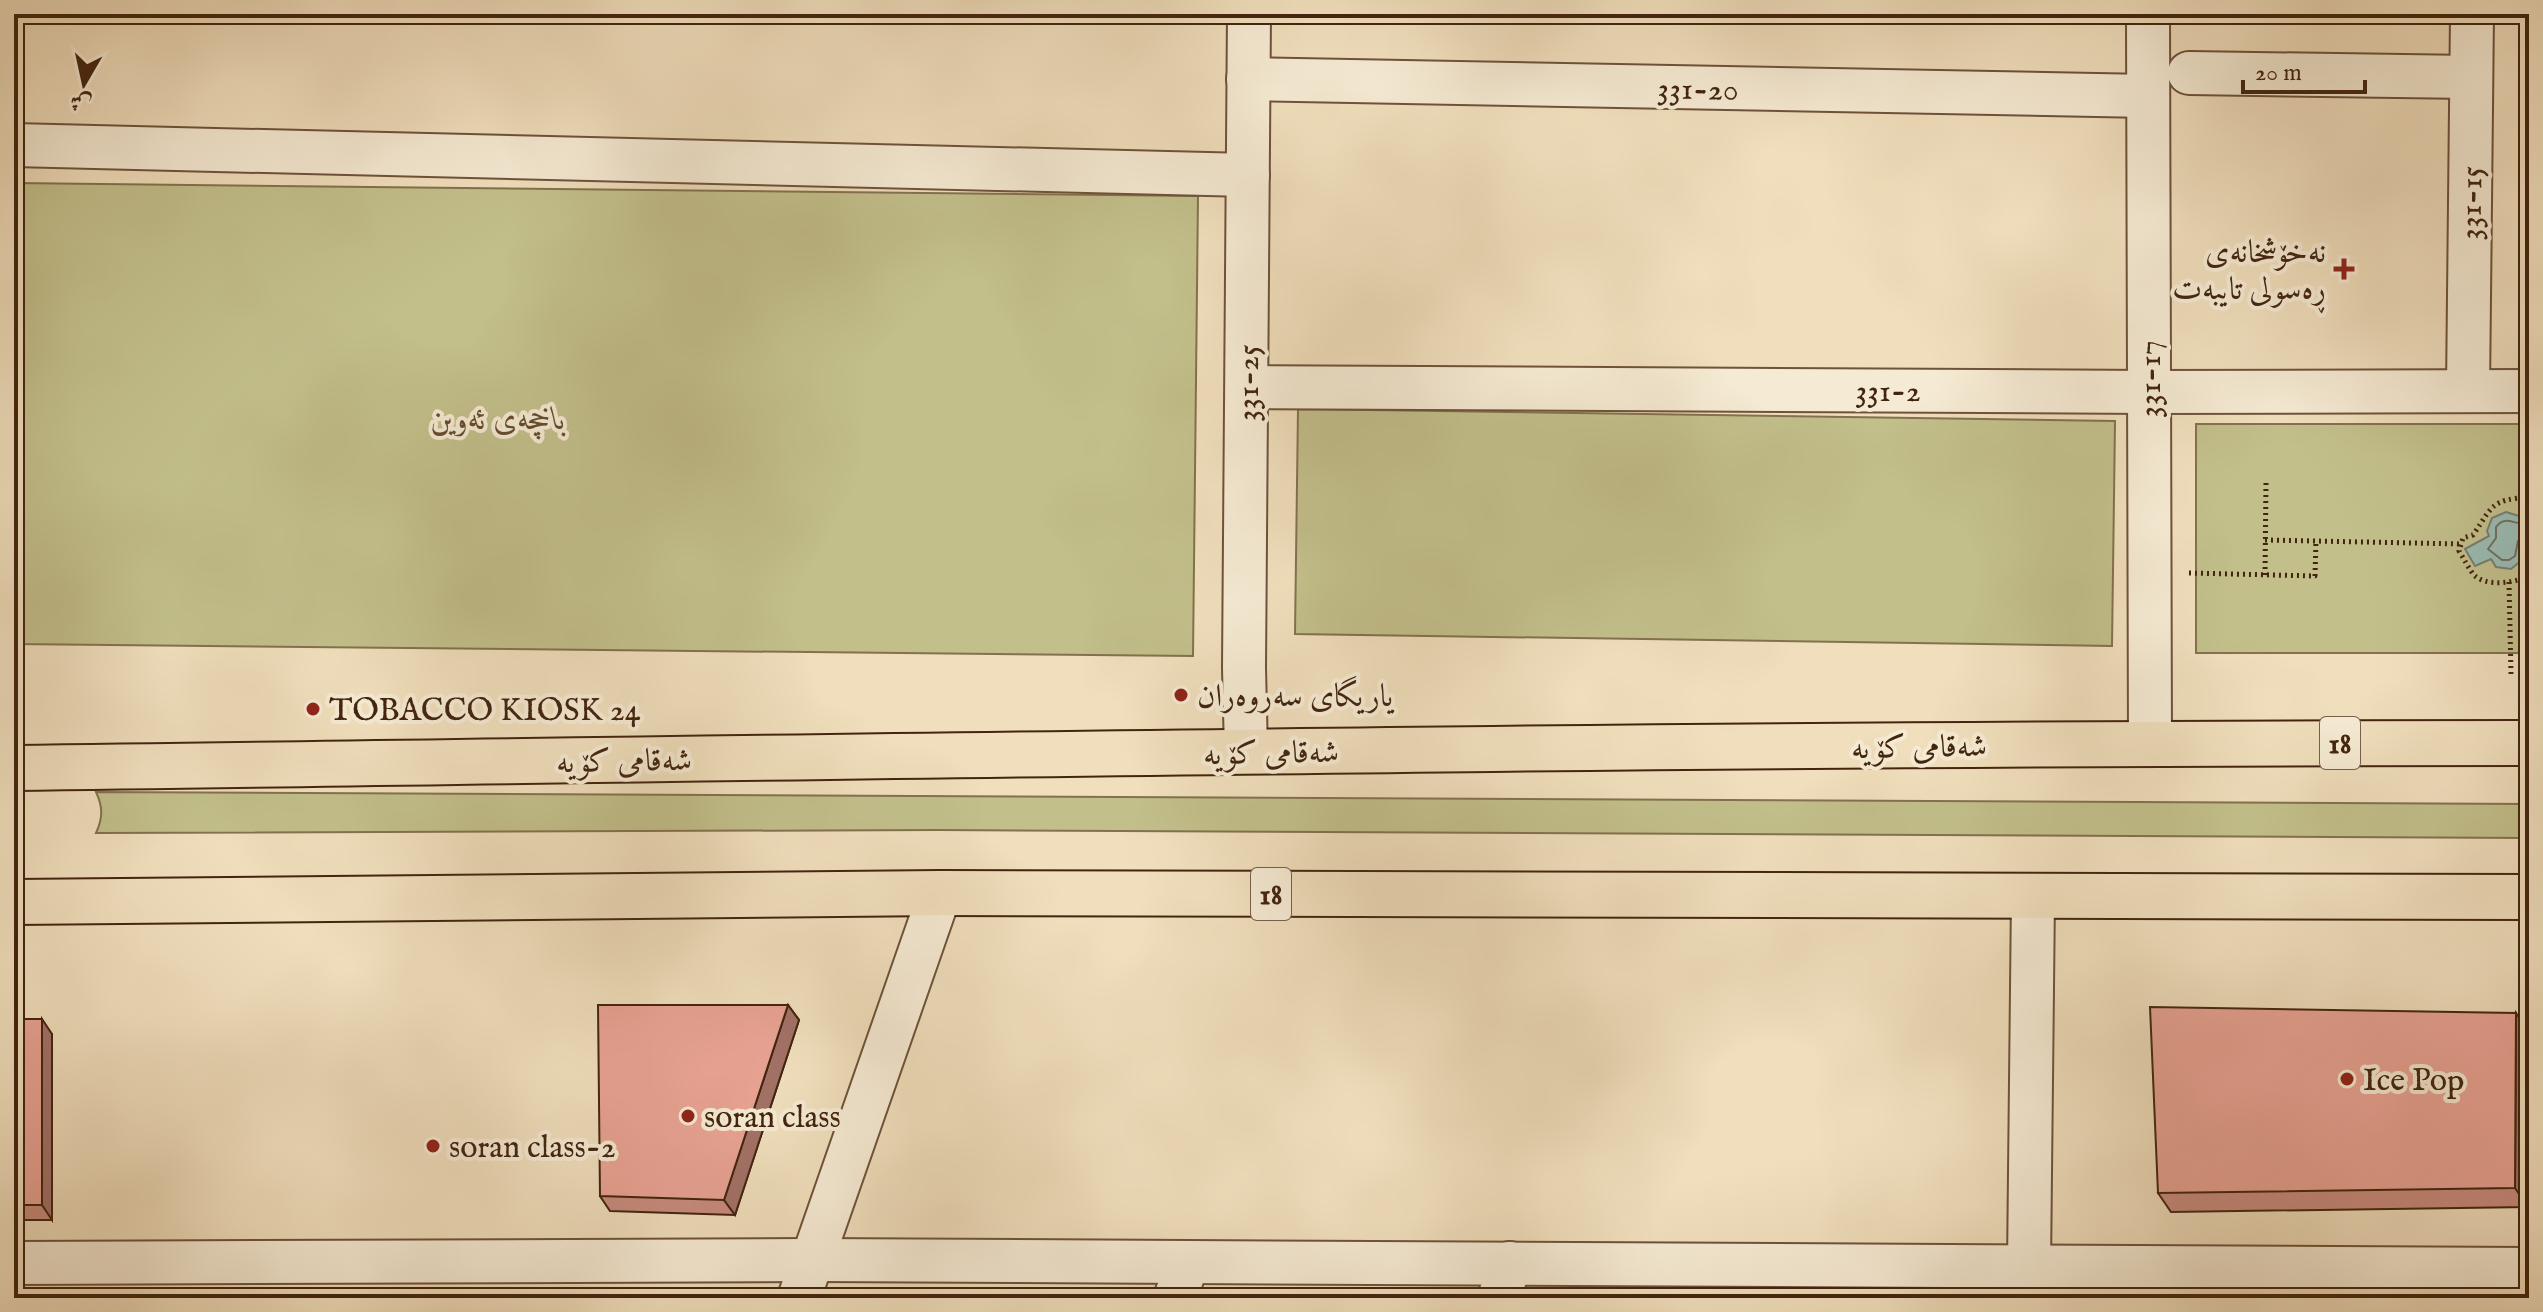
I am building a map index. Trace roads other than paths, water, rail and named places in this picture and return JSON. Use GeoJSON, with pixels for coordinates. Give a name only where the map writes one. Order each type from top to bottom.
{"type":"FeatureCollection","features":[{"type":"Feature","properties":{"kind":"highway","name":"شەقامی کۆیە"},"geometry":{"type":"LineString","coordinates":[[14,768],[2150,743],[2529,743]]}},
{"type":"Feature","properties":{"kind":"highway","name":"18"},"geometry":{"type":"LineString","coordinates":[[14,902],[940,893],[2529,897]]}},
{"type":"Feature","properties":{"kind":"street","name":"331-25"},"geometry":{"type":"LineString","coordinates":[[1246,752],[1249,14]]}},
{"type":"Feature","properties":{"kind":"street","name":"331-17"},"geometry":{"type":"LineString","coordinates":[[2148,14],[2150,743]]}},
{"type":"Feature","properties":{"kind":"street","name":"331-15"},"geometry":{"type":"LineString","coordinates":[[2468,391],[2472,14]]}},
{"type":"Feature","properties":{"kind":"street"},"geometry":{"type":"LineString","coordinates":[[2189,73],[2471,77]]}},
{"type":"Feature","properties":{"kind":"street","name":"331-20"},"geometry":{"type":"LineString","coordinates":[[1248,79],[2148,96]]}},
{"type":"Feature","properties":{"kind":"street"},"geometry":{"type":"LineString","coordinates":[[14,145],[1248,175]]}},
{"type":"Feature","properties":{"kind":"street","name":"331-2"},"geometry":{"type":"LineString","coordinates":[[1247,387],[2526,391]]}},
{"type":"Feature","properties":{"kind":"street"},"geometry":{"type":"LineString","coordinates":[[806,1279],[940,893]]}},
{"type":"Feature","properties":{"kind":"street"},"geometry":{"type":"LineString","coordinates":[[2029,1266],[2033,896]]}},
{"type":"Feature","properties":{"kind":"street"},"geometry":{"type":"LineString","coordinates":[[14,1263],[476,1280],[1814,1282],[2029,1266],[2450,1283],[2529,1269]]}},
{"type":"Feature","properties":{"kind":"water"},"geometry":{"type":"Polygon","coordinates":[[[2506,512],[2522,517],[2529,513],[2529,544],[2524,546],[2523,559],[2511,569],[2496,567],[2491,559],[2475,566],[2465,549],[2489,536],[2487,531],[2492,518],[2506,512]]]}},
{"type":"Feature","properties":{"kind":"place","name":"نەخۆشخانەی ڕەسولی تایبەت"},"geometry":{"type":"Point","coordinates":[2344,269]}},
{"type":"Feature","properties":{"kind":"place","name":"یاریگای سەروەران"},"geometry":{"type":"Point","coordinates":[1181,695]}},
{"type":"Feature","properties":{"kind":"place","name":"TOBACCO KIOSK 24"},"geometry":{"type":"Point","coordinates":[313,709]}},
{"type":"Feature","properties":{"kind":"place","name":"Ice Pop"},"geometry":{"type":"Point","coordinates":[2347,1079]}},
{"type":"Feature","properties":{"kind":"place","name":"soran class"},"geometry":{"type":"Point","coordinates":[688,1116]}},
{"type":"Feature","properties":{"kind":"place","name":"soran class-2"},"geometry":{"type":"Point","coordinates":[433,1146]}},
{"type":"Feature","properties":{"kind":"park label","name":"باخچەی ئەوین"},"geometry":{"type":"Point","coordinates":[498,418]}}]}
